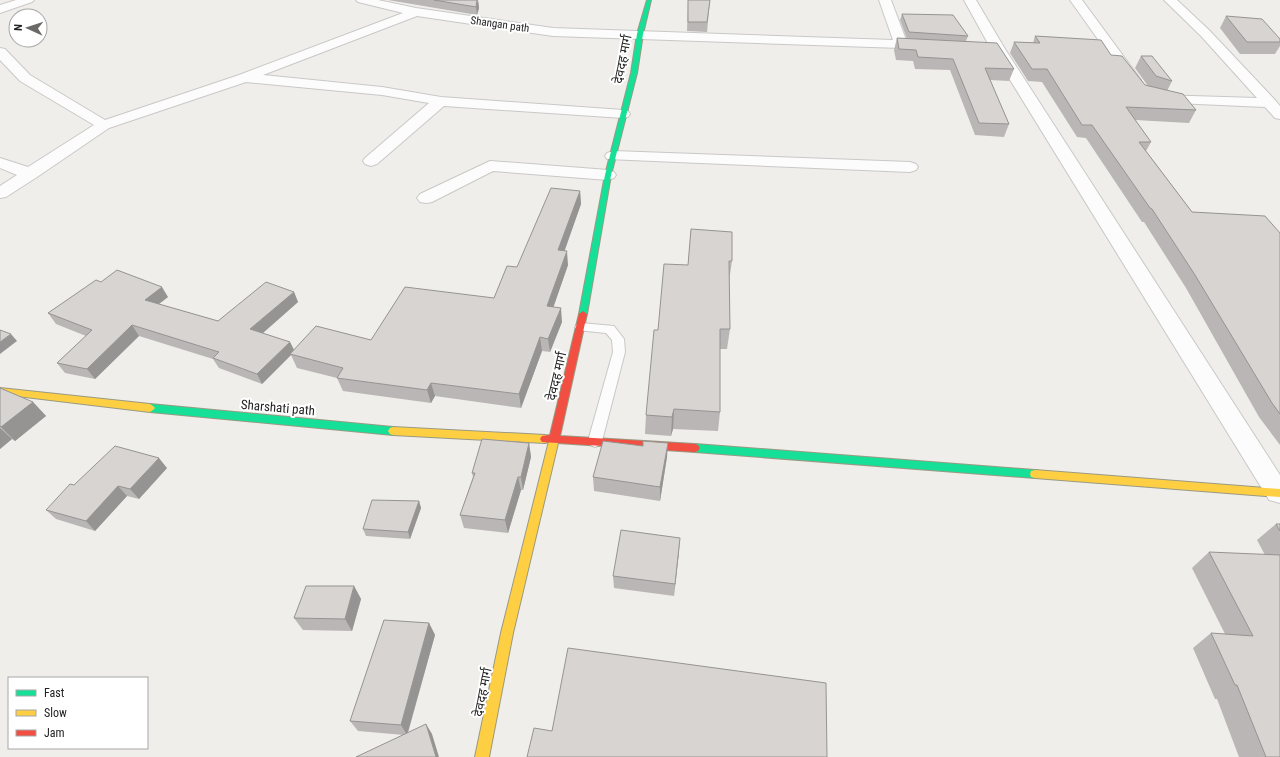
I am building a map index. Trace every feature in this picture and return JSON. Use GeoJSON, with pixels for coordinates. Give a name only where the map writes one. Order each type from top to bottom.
{"type":"FeatureCollection","features":[{"type":"Feature","properties":{"kind":"main road","name":"देवदह मार्ग"},"geometry":{"type":"LineString","coordinates":[[482,757],[507,633],[581,327],[608,175],[634,73],[640,34],[649,0]]}},
{"type":"Feature","properties":{"kind":"main road","name":"Sharshati path"},"geometry":{"type":"LineString","coordinates":[[0,391],[178,411],[424,434],[554,438],[1279,493]]}},
{"type":"Feature","properties":{"kind":"street"},"geometry":{"type":"LineString","coordinates":[[0,9],[28,0]]}},
{"type":"Feature","properties":{"kind":"street","name":"Shangan path"},"geometry":{"type":"LineString","coordinates":[[362,0],[411,11],[553,32],[929,45]]}},
{"type":"Feature","properties":{"kind":"street"},"geometry":{"type":"LineString","coordinates":[[0,193],[104,125],[244,78],[411,11],[425,0]]}},
{"type":"Feature","properties":{"kind":"street"},"geometry":{"type":"LineString","coordinates":[[885,0],[901,44]]}},
{"type":"Feature","properties":{"kind":"street"},"geometry":{"type":"LineString","coordinates":[[970,0],[991,49],[1279,493]]}},
{"type":"Feature","properties":{"kind":"street"},"geometry":{"type":"LineString","coordinates":[[1076,0],[1144,93],[1151,98],[1170,101],[1270,103]]}},
{"type":"Feature","properties":{"kind":"street"},"geometry":{"type":"LineString","coordinates":[[1170,0],[1205,33],[1280,115]]}},
{"type":"Feature","properties":{"kind":"street"},"geometry":{"type":"LineString","coordinates":[[0,52],[25,78],[104,125]]}},
{"type":"Feature","properties":{"kind":"street"},"geometry":{"type":"LineString","coordinates":[[244,78],[382,91],[441,101],[623,114]]}},
{"type":"Feature","properties":{"kind":"street"},"geometry":{"type":"LineString","coordinates":[[371,161],[441,101]]}},
{"type":"Feature","properties":{"kind":"street"},"geometry":{"type":"LineString","coordinates":[[613,156],[910,167]]}},
{"type":"Feature","properties":{"kind":"street"},"geometry":{"type":"LineString","coordinates":[[0,163],[31,174]]}},
{"type":"Feature","properties":{"kind":"street"},"geometry":{"type":"LineString","coordinates":[[426,198],[490,166],[498,165],[608,175]]}},
{"type":"Feature","properties":{"kind":"lane"},"geometry":{"type":"LineString","coordinates":[[581,327],[610,329],[618,339],[619,352],[595,441]]}},
{"type":"Feature","properties":{"kind":"building"},"geometry":{"type":"Polygon","coordinates":[[[434,0],[477,0],[476,7],[434,0]]]}},
{"type":"Feature","properties":{"kind":"building"},"geometry":{"type":"Polygon","coordinates":[[[688,0],[710,0],[707,22],[688,22],[688,0]]]}},
{"type":"Feature","properties":{"kind":"building"},"geometry":{"type":"Polygon","coordinates":[[[902,14],[953,15],[968,36],[909,32],[902,14]]]}},
{"type":"Feature","properties":{"kind":"building"},"geometry":{"type":"Polygon","coordinates":[[[1226,16],[1262,19],[1280,39],[1280,42],[1247,42],[1226,16]]]}},
{"type":"Feature","properties":{"kind":"building"},"geometry":{"type":"Polygon","coordinates":[[[1035,36],[1101,40],[1111,55],[1122,56],[1145,85],[1183,94],[1196,110],[1126,107],[1151,142],[1139,142],[1192,212],[1265,216],[1280,233],[1280,414],[1195,275],[1152,209],[1092,125],[1082,125],[1047,69],[1032,69],[1014,42],[1040,43],[1035,36]]]}},
{"type":"Feature","properties":{"kind":"building"},"geometry":{"type":"Polygon","coordinates":[[[897,38],[997,43],[1014,69],[985,68],[1009,124],[979,123],[953,59],[918,57],[916,50],[899,49],[897,38]]]}},
{"type":"Feature","properties":{"kind":"building"},"geometry":{"type":"Polygon","coordinates":[[[1141,56],[1152,56],[1172,81],[1156,76],[1141,56]]]}},
{"type":"Feature","properties":{"kind":"building"},"geometry":{"type":"Polygon","coordinates":[[[551,188],[580,191],[558,250],[567,251],[547,306],[561,308],[548,339],[540,337],[519,394],[431,383],[427,390],[337,378],[343,368],[290,354],[316,326],[371,340],[405,287],[494,298],[507,266],[517,267],[551,188]]]}},
{"type":"Feature","properties":{"kind":"building"},"geometry":{"type":"Polygon","coordinates":[[[691,229],[732,232],[732,261],[729,261],[730,329],[720,329],[720,412],[674,409],[672,417],[646,415],[654,330],[658,330],[664,264],[688,265],[691,229]]]}},
{"type":"Feature","properties":{"kind":"building"},"geometry":{"type":"Polygon","coordinates":[[[117,270],[162,287],[145,300],[218,321],[266,282],[294,292],[250,329],[290,342],[257,374],[213,358],[219,352],[132,325],[87,369],[57,363],[92,330],[48,313],[96,280],[101,282],[117,270]]]}},
{"type":"Feature","properties":{"kind":"building"},"geometry":{"type":"Polygon","coordinates":[[[0,330],[11,334],[0,342],[0,330]]]}},
{"type":"Feature","properties":{"kind":"building"},"geometry":{"type":"Polygon","coordinates":[[[0,388],[33,402],[1,427],[0,426],[0,388]]]}},
{"type":"Feature","properties":{"kind":"building"},"geometry":{"type":"Polygon","coordinates":[[[482,439],[529,443],[521,477],[518,477],[505,520],[460,515],[475,473],[472,473],[482,439]]]}},
{"type":"Feature","properties":{"kind":"building"},"geometry":{"type":"Polygon","coordinates":[[[603,441],[643,446],[643,441],[668,443],[660,487],[593,477],[603,441]]]}},
{"type":"Feature","properties":{"kind":"building"},"geometry":{"type":"Polygon","coordinates":[[[115,446],[159,458],[130,489],[118,486],[86,521],[46,510],[70,484],[74,485],[115,446]]]}},
{"type":"Feature","properties":{"kind":"building"},"geometry":{"type":"Polygon","coordinates":[[[372,500],[419,501],[408,532],[363,529],[372,500]]]}},
{"type":"Feature","properties":{"kind":"building"},"geometry":{"type":"Polygon","coordinates":[[[1276,524],[1280,524],[1280,531],[1276,524]]]}},
{"type":"Feature","properties":{"kind":"building"},"geometry":{"type":"Polygon","coordinates":[[[621,530],[680,538],[675,584],[613,576],[621,530]]]}},
{"type":"Feature","properties":{"kind":"building"},"geometry":{"type":"Polygon","coordinates":[[[1209,552],[1280,555],[1280,757],[1266,757],[1237,685],[1235,685],[1211,633],[1253,636],[1209,552]]]}},
{"type":"Feature","properties":{"kind":"building"},"geometry":{"type":"Polygon","coordinates":[[[306,586],[354,586],[345,619],[294,618],[306,586]]]}},
{"type":"Feature","properties":{"kind":"building"},"geometry":{"type":"Polygon","coordinates":[[[384,620],[429,623],[401,725],[350,721],[384,620]]]}},
{"type":"Feature","properties":{"kind":"building"},"geometry":{"type":"Polygon","coordinates":[[[568,648],[826,683],[827,757],[527,757],[534,728],[552,731],[568,648]]]}},
{"type":"Feature","properties":{"kind":"building"},"geometry":{"type":"Polygon","coordinates":[[[426,724],[436,757],[356,757],[426,724]]]}},
{"type":"Feature","properties":{"kind":"traffic: fast"},"geometry":{"type":"LineString","coordinates":[[583,314],[608,175],[634,73],[640,34],[649,0]]}},
{"type":"Feature","properties":{"kind":"traffic: fast"},"geometry":{"type":"LineString","coordinates":[[150,408],[393,431]]}},
{"type":"Feature","properties":{"kind":"traffic: fast"},"geometry":{"type":"LineString","coordinates":[[695,448],[1035,474]]}},
{"type":"Feature","properties":{"kind":"traffic: slow"},"geometry":{"type":"LineString","coordinates":[[0,391],[150,408]]}},
{"type":"Feature","properties":{"kind":"traffic: slow"},"geometry":{"type":"LineString","coordinates":[[393,431],[545,439]]}},
{"type":"Feature","properties":{"kind":"traffic: slow"},"geometry":{"type":"LineString","coordinates":[[482,757],[507,633],[554,439]]}},
{"type":"Feature","properties":{"kind":"traffic: slow"},"geometry":{"type":"LineString","coordinates":[[1035,474],[1280,493]]}},
{"type":"Feature","properties":{"kind":"traffic: jam"},"geometry":{"type":"LineString","coordinates":[[554,439],[583,314]]}},
{"type":"Feature","properties":{"kind":"traffic: jam"},"geometry":{"type":"LineString","coordinates":[[545,439],[695,448]]}}]}
